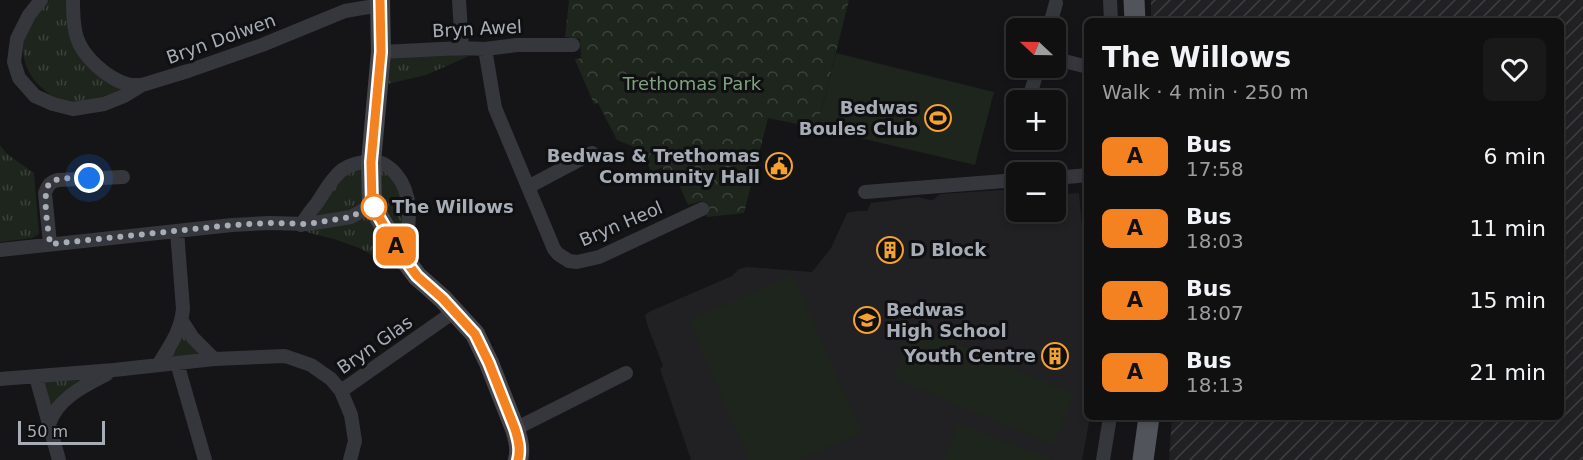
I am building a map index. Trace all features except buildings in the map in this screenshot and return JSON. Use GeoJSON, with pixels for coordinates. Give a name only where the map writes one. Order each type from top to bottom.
{"type":"FeatureCollection","features":[{"type":"Feature","properties":{"kind":"main road"},"geometry":{"type":"LineString","coordinates":[[1134,0],[1134,18]]}},
{"type":"Feature","properties":{"kind":"main road"},"geometry":{"type":"LineString","coordinates":[[1143,460],[1149,420]]}},
{"type":"Feature","properties":{"kind":"street","name":"Bryn Dolwen"},"geometry":{"type":"LineString","coordinates":[[41,0],[29,15],[17,39],[14,62],[20,78],[35,96],[73,109],[104,104],[142,85],[262,45],[345,11],[380,2]]}},
{"type":"Feature","properties":{"kind":"street"},"geometry":{"type":"LineString","coordinates":[[73,0],[77,38],[87,56],[115,79],[128,84],[142,85]]}},
{"type":"Feature","properties":{"kind":"street"},"geometry":{"type":"LineString","coordinates":[[459,0],[462,48]]}},
{"type":"Feature","properties":{"kind":"street"},"geometry":{"type":"LineString","coordinates":[[1110,0],[1111,18]]}},
{"type":"Feature","properties":{"kind":"street"},"geometry":{"type":"LineString","coordinates":[[380,2],[381,52],[371,162],[372,205],[417,276],[455,311],[475,334],[515,429],[520,453],[518,460]]}},
{"type":"Feature","properties":{"kind":"street"},"geometry":{"type":"LineString","coordinates":[[1052,18],[1056,3]]}},
{"type":"Feature","properties":{"kind":"street","name":"Bryn Awel"},"geometry":{"type":"LineString","coordinates":[[381,52],[485,49],[517,45],[573,45]]}},
{"type":"Feature","properties":{"kind":"street","name":"Bryn Heol"},"geometry":{"type":"LineString","coordinates":[[485,49],[495,108],[554,249],[562,258],[577,262],[599,257],[702,209]]}},
{"type":"Feature","properties":{"kind":"street"},"geometry":{"type":"LineString","coordinates":[[1066,62],[1084,66]]}},
{"type":"Feature","properties":{"kind":"street"},"geometry":{"type":"LineString","coordinates":[[528,187],[592,153]]}},
{"type":"Feature","properties":{"kind":"street"},"geometry":{"type":"LineString","coordinates":[[301,225],[329,182],[343,170],[354,163],[381,163],[394,172],[404,184],[408,194],[410,216],[404,258]]}},
{"type":"Feature","properties":{"kind":"street"},"geometry":{"type":"LineString","coordinates":[[1066,177],[1084,176]]}},
{"type":"Feature","properties":{"kind":"street"},"geometry":{"type":"LineString","coordinates":[[50,244],[45,193],[51,182],[118,180]]}},
{"type":"Feature","properties":{"kind":"street"},"geometry":{"type":"LineString","coordinates":[[864,192],[1006,181]]}},
{"type":"Feature","properties":{"kind":"street"},"geometry":{"type":"LineString","coordinates":[[0,250],[232,225],[269,223],[301,225],[351,217],[372,205]]}},
{"type":"Feature","properties":{"kind":"street"},"geometry":{"type":"LineString","coordinates":[[158,365],[176,337],[182,321],[177,231]]}},
{"type":"Feature","properties":{"kind":"street","name":"Bryn Glas"},"geometry":{"type":"LineString","coordinates":[[0,379],[214,359],[285,356],[311,365],[331,379],[341,391],[455,311]]}},
{"type":"Feature","properties":{"kind":"street"},"geometry":{"type":"LineString","coordinates":[[182,321],[193,338],[214,359]]}},
{"type":"Feature","properties":{"kind":"street"},"geometry":{"type":"LineString","coordinates":[[177,363],[205,460]]}},
{"type":"Feature","properties":{"kind":"street","name":"Bryn Glas"},"geometry":{"type":"LineString","coordinates":[[49,424],[56,409],[66,399],[87,384],[114,370]]}},
{"type":"Feature","properties":{"kind":"street"},"geometry":{"type":"LineString","coordinates":[[515,429],[626,373]]}},
{"type":"Feature","properties":{"kind":"street"},"geometry":{"type":"LineString","coordinates":[[36,377],[59,460]]}},
{"type":"Feature","properties":{"kind":"street"},"geometry":{"type":"LineString","coordinates":[[341,391],[351,415],[355,441],[350,460]]}},
{"type":"Feature","properties":{"kind":"street"},"geometry":{"type":"LineString","coordinates":[[1103,460],[1110,420]]}},
{"type":"Feature","properties":{"kind":"shaded area"},"geometry":{"type":"Polygon","coordinates":[[[1151,0],[1583,0],[1583,460],[1169,460],[1172,420],[1564,420],[1564,18],[1151,18],[1151,0]]]}},
{"type":"Feature","properties":{"kind":"shaded area","name":"Bedwas High School"},"geometry":{"type":"Polygon","coordinates":[[[1006,190],[1006,222],[1066,222],[1066,194],[1079,193],[1084,245],[1084,420],[1089,420],[1082,460],[691,460],[660,369],[663,366],[645,315],[732,276],[739,269],[748,267],[812,272],[831,248],[847,213],[867,211],[871,203],[918,197],[933,200],[940,194],[1006,190]]]}},
{"type":"Feature","properties":{"kind":"green space"},"geometry":{"type":"Polygon","coordinates":[[[49,0],[67,0],[74,44],[124,90],[86,102],[71,103],[53,96],[36,82],[24,59],[23,42],[33,18],[49,0]]]}},
{"type":"Feature","properties":{"kind":"green space","name":"Trethomas Park"},"geometry":{"type":"Polygon","coordinates":[[[569,0],[849,0],[817,128],[768,118],[744,213],[707,217],[702,209],[702,201],[688,205],[677,180],[673,182],[670,173],[666,174],[662,167],[652,173],[641,150],[617,140],[598,103],[594,104],[575,60],[581,58],[580,39],[565,37],[569,0]]]}},
{"type":"Feature","properties":{"kind":"green space"},"geometry":{"type":"Polygon","coordinates":[[[485,49],[426,75],[379,86],[381,52],[485,49]]]}},
{"type":"Feature","properties":{"kind":"green space"},"geometry":{"type":"Polygon","coordinates":[[[836,53],[994,92],[975,165],[817,128],[836,53]]]}},
{"type":"Feature","properties":{"kind":"green space"},"geometry":{"type":"Polygon","coordinates":[[[0,145],[7,154],[34,173],[39,234],[32,238],[0,242],[0,145]]]}},
{"type":"Feature","properties":{"kind":"green space"},"geometry":{"type":"Polygon","coordinates":[[[371,162],[404,184],[404,258],[417,276],[398,269],[359,248],[285,224],[301,225],[329,182],[371,162]]]}},
{"type":"Feature","properties":{"kind":"green space"},"geometry":{"type":"Polygon","coordinates":[[[793,275],[862,433],[799,460],[749,460],[689,320],[793,275]]]}},
{"type":"Feature","properties":{"kind":"green space"},"geometry":{"type":"Polygon","coordinates":[[[182,321],[206,353],[158,365],[182,321]]]}},
{"type":"Feature","properties":{"kind":"green space"},"geometry":{"type":"Polygon","coordinates":[[[915,326],[1074,394],[1053,445],[893,378],[915,326]]]}},
{"type":"Feature","properties":{"kind":"green space"},"geometry":{"type":"Polygon","coordinates":[[[114,370],[51,418],[36,377],[114,370]]]}},
{"type":"Feature","properties":{"kind":"green space"},"geometry":{"type":"Polygon","coordinates":[[[958,423],[1053,460],[944,460],[958,423]]]}},
{"type":"Feature","properties":{"kind":"bus line","name":"A"},"geometry":{"type":"LineString","coordinates":[[380,0],[381,52],[371,162],[372,205],[400,253],[417,276],[455,311],[475,334],[515,429],[520,453],[518,460]]}},
{"type":"Feature","properties":{"kind":"place","name":"Bedwas Boules Club"},"geometry":{"type":"Point","coordinates":[938,118]}},
{"type":"Feature","properties":{"kind":"place","name":"Bedwas & Trethomas Community Hall"},"geometry":{"type":"Point","coordinates":[779,166]}},
{"type":"Feature","properties":{"kind":"place","name":"The Willows"},"geometry":{"type":"Point","coordinates":[374,207]}},
{"type":"Feature","properties":{"kind":"place","name":"D Block"},"geometry":{"type":"Point","coordinates":[890,250]}},
{"type":"Feature","properties":{"kind":"place","name":"Bedwas High School"},"geometry":{"type":"Point","coordinates":[867,320]}},
{"type":"Feature","properties":{"kind":"place","name":"Youth Centre"},"geometry":{"type":"Point","coordinates":[1055,356]}},
{"type":"Feature","properties":{"kind":"route"},"geometry":{"type":"LineString","coordinates":[[89,178],[58,180],[47,186],[45,200],[50,244],[232,225],[269,223],[301,225],[351,217],[372,205],[374,207]]}}]}
